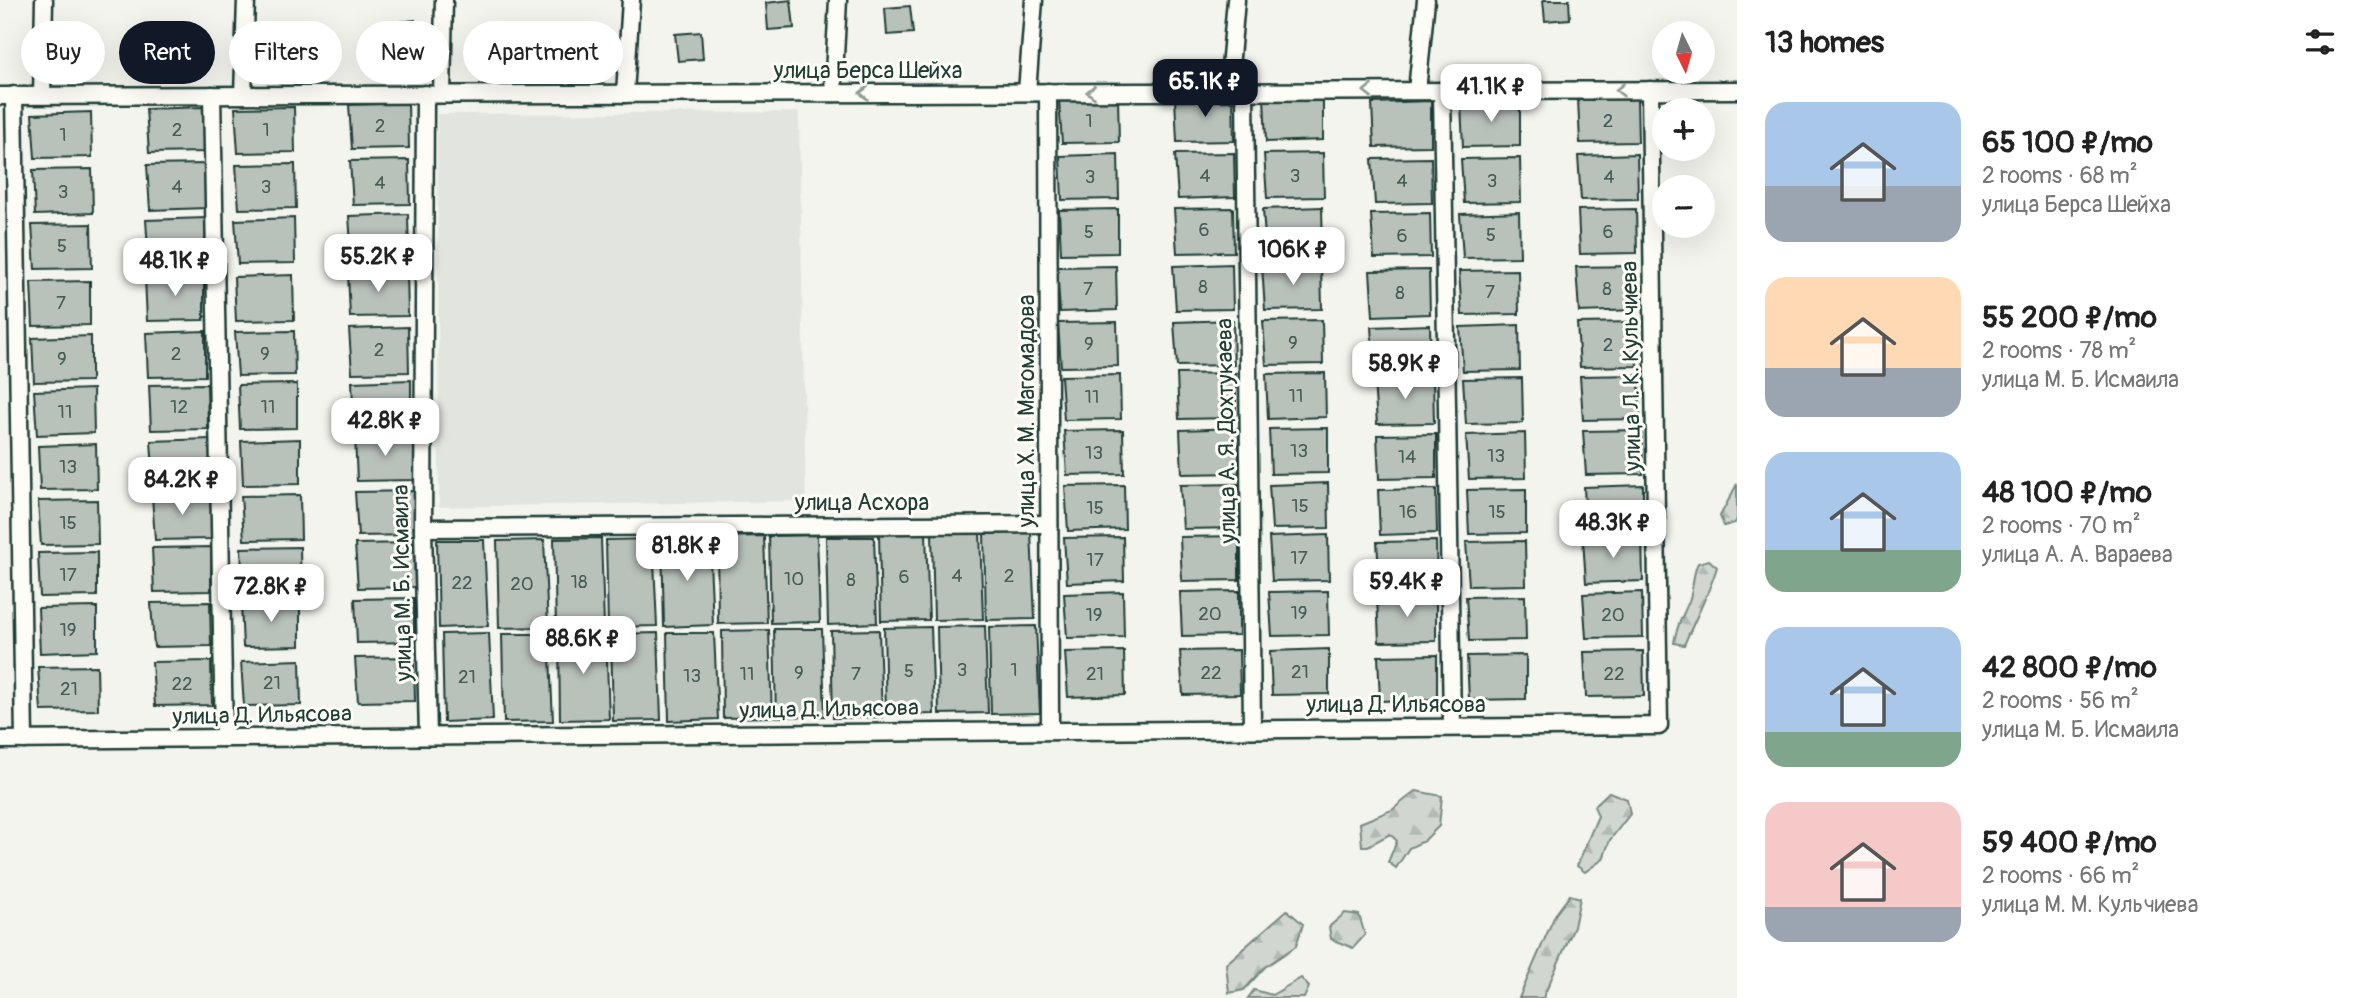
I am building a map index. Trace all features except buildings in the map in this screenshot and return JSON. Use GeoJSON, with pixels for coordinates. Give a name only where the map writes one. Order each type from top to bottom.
{"type":"FeatureCollection","features":[{"type":"Feature","properties":{"kind":"street"},"geometry":{"type":"LineString","coordinates":[[42,95],[44,0]]}},
{"type":"Feature","properties":{"kind":"street"},"geometry":{"type":"LineString","coordinates":[[243,95],[246,0]]}},
{"type":"Feature","properties":{"kind":"street"},"geometry":{"type":"LineString","coordinates":[[442,94],[444,0]]}},
{"type":"Feature","properties":{"kind":"street"},"geometry":{"type":"LineString","coordinates":[[625,93],[631,0]]}},
{"type":"Feature","properties":{"kind":"street"},"geometry":{"type":"LineString","coordinates":[[833,93],[838,0]]}},
{"type":"Feature","properties":{"kind":"street"},"geometry":{"type":"LineString","coordinates":[[1027,92],[1034,0]]}},
{"type":"Feature","properties":{"kind":"street","name":"улица А. Я. Дохтукаева"},"geometry":{"type":"LineString","coordinates":[[1236,0],[1252,727]]}},
{"type":"Feature","properties":{"kind":"street"},"geometry":{"type":"LineString","coordinates":[[1417,91],[1426,0]]}},
{"type":"Feature","properties":{"kind":"street","name":"улица Л. К. Кульчиева"},"geometry":{"type":"LineString","coordinates":[[1650,90],[1659,726]]}},
{"type":"Feature","properties":{"kind":"street","name":"улица Берса Шейха"},"geometry":{"type":"LineString","coordinates":[[7,96],[1737,90]]}},
{"type":"Feature","properties":{"kind":"street"},"geometry":{"type":"LineString","coordinates":[[1442,91],[1452,725]]}},
{"type":"Feature","properties":{"kind":"street","name":"улица Х. М. Магомадова"},"geometry":{"type":"LineString","coordinates":[[1048,92],[1050,729]]}},
{"type":"Feature","properties":{"kind":"street","name":"улица М. Б. Исмаила"},"geometry":{"type":"LineString","coordinates":[[425,94],[423,527],[428,736]]}},
{"type":"Feature","properties":{"kind":"street"},"geometry":{"type":"LineString","coordinates":[[212,95],[224,738]]}},
{"type":"Feature","properties":{"kind":"street"},"geometry":{"type":"LineString","coordinates":[[7,96],[24,740]]}},
{"type":"Feature","properties":{"kind":"street","name":"улица Асхора"},"geometry":{"type":"LineString","coordinates":[[423,527],[1049,524]]}},
{"type":"Feature","properties":{"kind":"street","name":"улица Д. Ильясова"},"geometry":{"type":"LineString","coordinates":[[0,740],[1452,725],[1659,726]]}},
{"type":"Feature","properties":{"kind":"shaded area"},"geometry":{"type":"Polygon","coordinates":[[[799,112],[806,501],[439,507],[437,114],[799,112]]]}},
{"type":"Feature","properties":{"kind":"green space"},"geometry":{"type":"Polygon","coordinates":[[[1737,484],[1737,519],[1735,523],[1724,526],[1720,516],[1737,484]]]}},
{"type":"Feature","properties":{"kind":"green space"},"geometry":{"type":"Polygon","coordinates":[[[1709,560],[1717,567],[1706,597],[1684,645],[1674,643],[1691,596],[1698,563],[1709,560]]]}},
{"type":"Feature","properties":{"kind":"green space"},"geometry":{"type":"Polygon","coordinates":[[[1416,791],[1442,796],[1439,826],[1424,841],[1409,848],[1396,868],[1388,862],[1397,841],[1390,834],[1368,846],[1362,846],[1360,823],[1392,810],[1416,791]]]}},
{"type":"Feature","properties":{"kind":"green space"},"geometry":{"type":"Polygon","coordinates":[[[1609,792],[1627,799],[1630,814],[1610,840],[1603,859],[1585,872],[1577,866],[1598,816],[1594,806],[1609,792]]]}},
{"type":"Feature","properties":{"kind":"green space"},"geometry":{"type":"Polygon","coordinates":[[[1570,895],[1580,898],[1574,927],[1543,998],[1519,998],[1555,915],[1570,895]]]}},
{"type":"Feature","properties":{"kind":"green space"},"geometry":{"type":"Polygon","coordinates":[[[1287,910],[1303,924],[1296,946],[1265,967],[1244,990],[1229,993],[1226,964],[1287,910]]]}},
{"type":"Feature","properties":{"kind":"green space"},"geometry":{"type":"Polygon","coordinates":[[[1345,913],[1359,915],[1365,935],[1353,948],[1331,939],[1329,927],[1345,913]]]}},
{"type":"Feature","properties":{"kind":"green space"},"geometry":{"type":"Polygon","coordinates":[[[1301,978],[1309,987],[1304,998],[1248,998],[1254,990],[1272,995],[1301,978]]]}}]}
